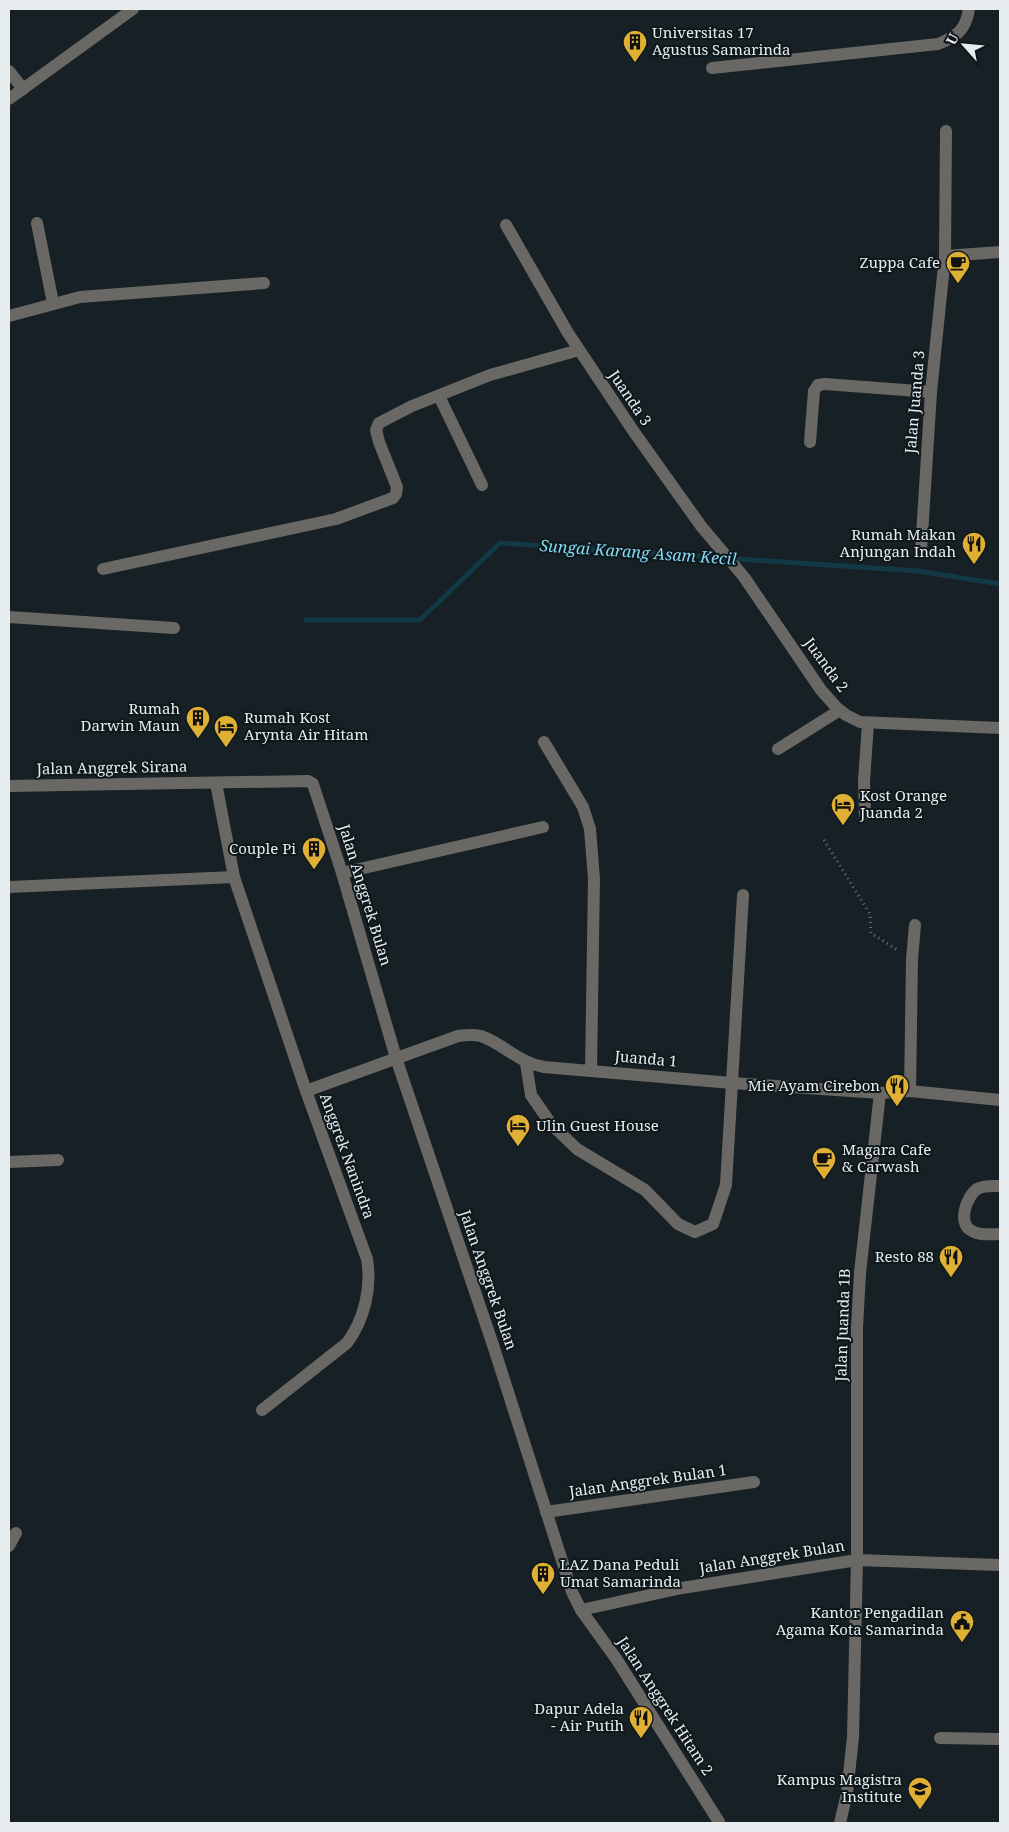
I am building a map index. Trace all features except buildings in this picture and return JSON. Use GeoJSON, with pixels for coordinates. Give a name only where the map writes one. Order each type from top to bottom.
{"type":"FeatureCollection","features":[{"type":"Feature","properties":{"kind":"street"},"geometry":{"type":"LineString","coordinates":[[9,99],[133,9]]}},
{"type":"Feature","properties":{"kind":"street"},"geometry":{"type":"LineString","coordinates":[[712,68],[938,44],[953,38],[963,28],[969,9]]}},
{"type":"Feature","properties":{"kind":"street"},"geometry":{"type":"LineString","coordinates":[[9,71],[23,89]]}},
{"type":"Feature","properties":{"kind":"street","name":"Jalan Juanda 3"},"geometry":{"type":"LineString","coordinates":[[921,551],[931,392],[944,256],[946,131]]}},
{"type":"Feature","properties":{"kind":"street"},"geometry":{"type":"LineString","coordinates":[[36,223],[53,303]]}},
{"type":"Feature","properties":{"kind":"street","name":"Juanda 3"},"geometry":{"type":"LineString","coordinates":[[506,225],[578,350],[701,526],[744,577]]}},
{"type":"Feature","properties":{"kind":"street"},"geometry":{"type":"LineString","coordinates":[[944,256],[1000,252]]}},
{"type":"Feature","properties":{"kind":"street"},"geometry":{"type":"LineString","coordinates":[[9,316],[80,296],[264,283]]}},
{"type":"Feature","properties":{"kind":"street"},"geometry":{"type":"LineString","coordinates":[[103,569],[336,519],[393,498],[397,487],[379,442],[376,430],[379,423],[412,406],[490,375],[578,350]]}},
{"type":"Feature","properties":{"kind":"street"},"geometry":{"type":"LineString","coordinates":[[810,442],[814,391],[818,385],[931,392]]}},
{"type":"Feature","properties":{"kind":"street"},"geometry":{"type":"LineString","coordinates":[[439,396],[482,485]]}},
{"type":"Feature","properties":{"kind":"street","name":"Juanda 2"},"geometry":{"type":"LineString","coordinates":[[744,577],[821,690],[840,710],[854,720],[868,723],[1000,728]]}},
{"type":"Feature","properties":{"kind":"street"},"geometry":{"type":"LineString","coordinates":[[9,617],[174,628]]}},
{"type":"Feature","properties":{"kind":"street"},"geometry":{"type":"LineString","coordinates":[[778,749],[840,710]]}},
{"type":"Feature","properties":{"kind":"street"},"geometry":{"type":"LineString","coordinates":[[865,814],[864,781],[868,723]]}},
{"type":"Feature","properties":{"kind":"street"},"geometry":{"type":"LineString","coordinates":[[544,742],[583,807],[590,829],[594,879],[590,1071]]}},
{"type":"Feature","properties":{"kind":"street","name":"Jalan Anggrek Bulan"},"geometry":{"type":"LineString","coordinates":[[216,783],[308,781],[312,783],[342,873],[396,1058],[493,1345],[572,1592],[581,1610],[682,1588],[857,1560],[1000,1565]]}},
{"type":"Feature","properties":{"kind":"street","name":"Jalan Anggrek Sirana"},"geometry":{"type":"LineString","coordinates":[[9,786],[216,783]]}},
{"type":"Feature","properties":{"kind":"street","name":"Anggrek Nanindra"},"geometry":{"type":"LineString","coordinates":[[216,783],[234,877],[306,1091],[367,1259],[369,1277],[367,1296],[360,1318],[347,1343],[262,1410]]}},
{"type":"Feature","properties":{"kind":"street"},"geometry":{"type":"LineString","coordinates":[[342,873],[544,827]]}},
{"type":"Feature","properties":{"kind":"street"},"geometry":{"type":"LineString","coordinates":[[9,887],[234,877]]}},
{"type":"Feature","properties":{"kind":"street"},"geometry":{"type":"LineString","coordinates":[[526,1063],[532,1095],[551,1124],[577,1149],[645,1190],[678,1224],[695,1232],[713,1224],[726,1185],[743,895]]}},
{"type":"Feature","properties":{"kind":"street"},"geometry":{"type":"LineString","coordinates":[[910,1091],[912,959],[915,925]]}},
{"type":"Feature","properties":{"kind":"street","name":"Juanda 1"},"geometry":{"type":"LineString","coordinates":[[306,1091],[458,1036],[474,1035],[482,1036],[526,1063],[544,1067],[880,1093],[910,1091],[1000,1100]]}},
{"type":"Feature","properties":{"kind":"street","name":"Jalan Juanda 1B"},"geometry":{"type":"LineString","coordinates":[[840,1823],[847,1793],[854,1737],[857,1560],[857,1328],[860,1273],[880,1093]]}},
{"type":"Feature","properties":{"kind":"street"},"geometry":{"type":"LineString","coordinates":[[9,1162],[58,1160]]}},
{"type":"Feature","properties":{"kind":"street"},"geometry":{"type":"LineString","coordinates":[[1000,1186],[986,1186],[977,1189],[971,1195],[965,1212],[967,1226],[971,1231],[981,1234],[1000,1234]]}},
{"type":"Feature","properties":{"kind":"street","name":"Jalan Anggrek Bulan 1"},"geometry":{"type":"LineString","coordinates":[[546,1512],[754,1482]]}},
{"type":"Feature","properties":{"kind":"street"},"geometry":{"type":"LineString","coordinates":[[9,1546],[16,1533]]}},
{"type":"Feature","properties":{"kind":"street","name":"Jalan Anggrek Hitam 2"},"geometry":{"type":"LineString","coordinates":[[581,1610],[617,1660],[719,1822]]}},
{"type":"Feature","properties":{"kind":"street"},"geometry":{"type":"LineString","coordinates":[[940,1738],[1000,1739]]}},
{"type":"Feature","properties":{"kind":"path"},"geometry":{"type":"LineString","coordinates":[[824,840],[870,914],[871,933],[912,959]]}},
{"type":"Feature","properties":{"kind":"waterway","name":"Sungai Karang Asam Kecil"},"geometry":{"type":"LineString","coordinates":[[306,620],[420,620],[500,543],[918,571],[1000,584]]}},
{"type":"Feature","properties":{"kind":"place","name":"Universitas 17 Agustus Samarinda"},"geometry":{"type":"Point","coordinates":[635,63]}},
{"type":"Feature","properties":{"kind":"place","name":"Zuppa Cafe"},"geometry":{"type":"Point","coordinates":[958,284]}},
{"type":"Feature","properties":{"kind":"place","name":"Rumah Makan Anjungan Indah"},"geometry":{"type":"Point","coordinates":[974,565]}},
{"type":"Feature","properties":{"kind":"place","name":"Rumah Darwin Maun"},"geometry":{"type":"Point","coordinates":[198,739]}},
{"type":"Feature","properties":{"kind":"place","name":"Rumah Kost Arynta Air Hitam"},"geometry":{"type":"Point","coordinates":[226,748]}},
{"type":"Feature","properties":{"kind":"place","name":"Kost Orange Juanda 2"},"geometry":{"type":"Point","coordinates":[843,826]}},
{"type":"Feature","properties":{"kind":"place","name":"Couple Pi"},"geometry":{"type":"Point","coordinates":[314,870]}},
{"type":"Feature","properties":{"kind":"place","name":"Mie Ayam Cirebon"},"geometry":{"type":"Point","coordinates":[897,1107]}},
{"type":"Feature","properties":{"kind":"place","name":"Ulin Guest House"},"geometry":{"type":"Point","coordinates":[518,1147]}},
{"type":"Feature","properties":{"kind":"place","name":"Magara Cafe & Carwash"},"geometry":{"type":"Point","coordinates":[824,1180]}},
{"type":"Feature","properties":{"kind":"place","name":"Resto 88"},"geometry":{"type":"Point","coordinates":[951,1278]}},
{"type":"Feature","properties":{"kind":"place","name":"LAZ Dana Peduli Umat Samarinda"},"geometry":{"type":"Point","coordinates":[543,1595]}},
{"type":"Feature","properties":{"kind":"place","name":"Kantor Pengadilan Agama Kota Samarinda"},"geometry":{"type":"Point","coordinates":[962,1643]}},
{"type":"Feature","properties":{"kind":"place","name":"Dapur Adela - Air Putih"},"geometry":{"type":"Point","coordinates":[641,1739]}},
{"type":"Feature","properties":{"kind":"place","name":"Kampus Magistra Institute"},"geometry":{"type":"Point","coordinates":[920,1810]}}]}
